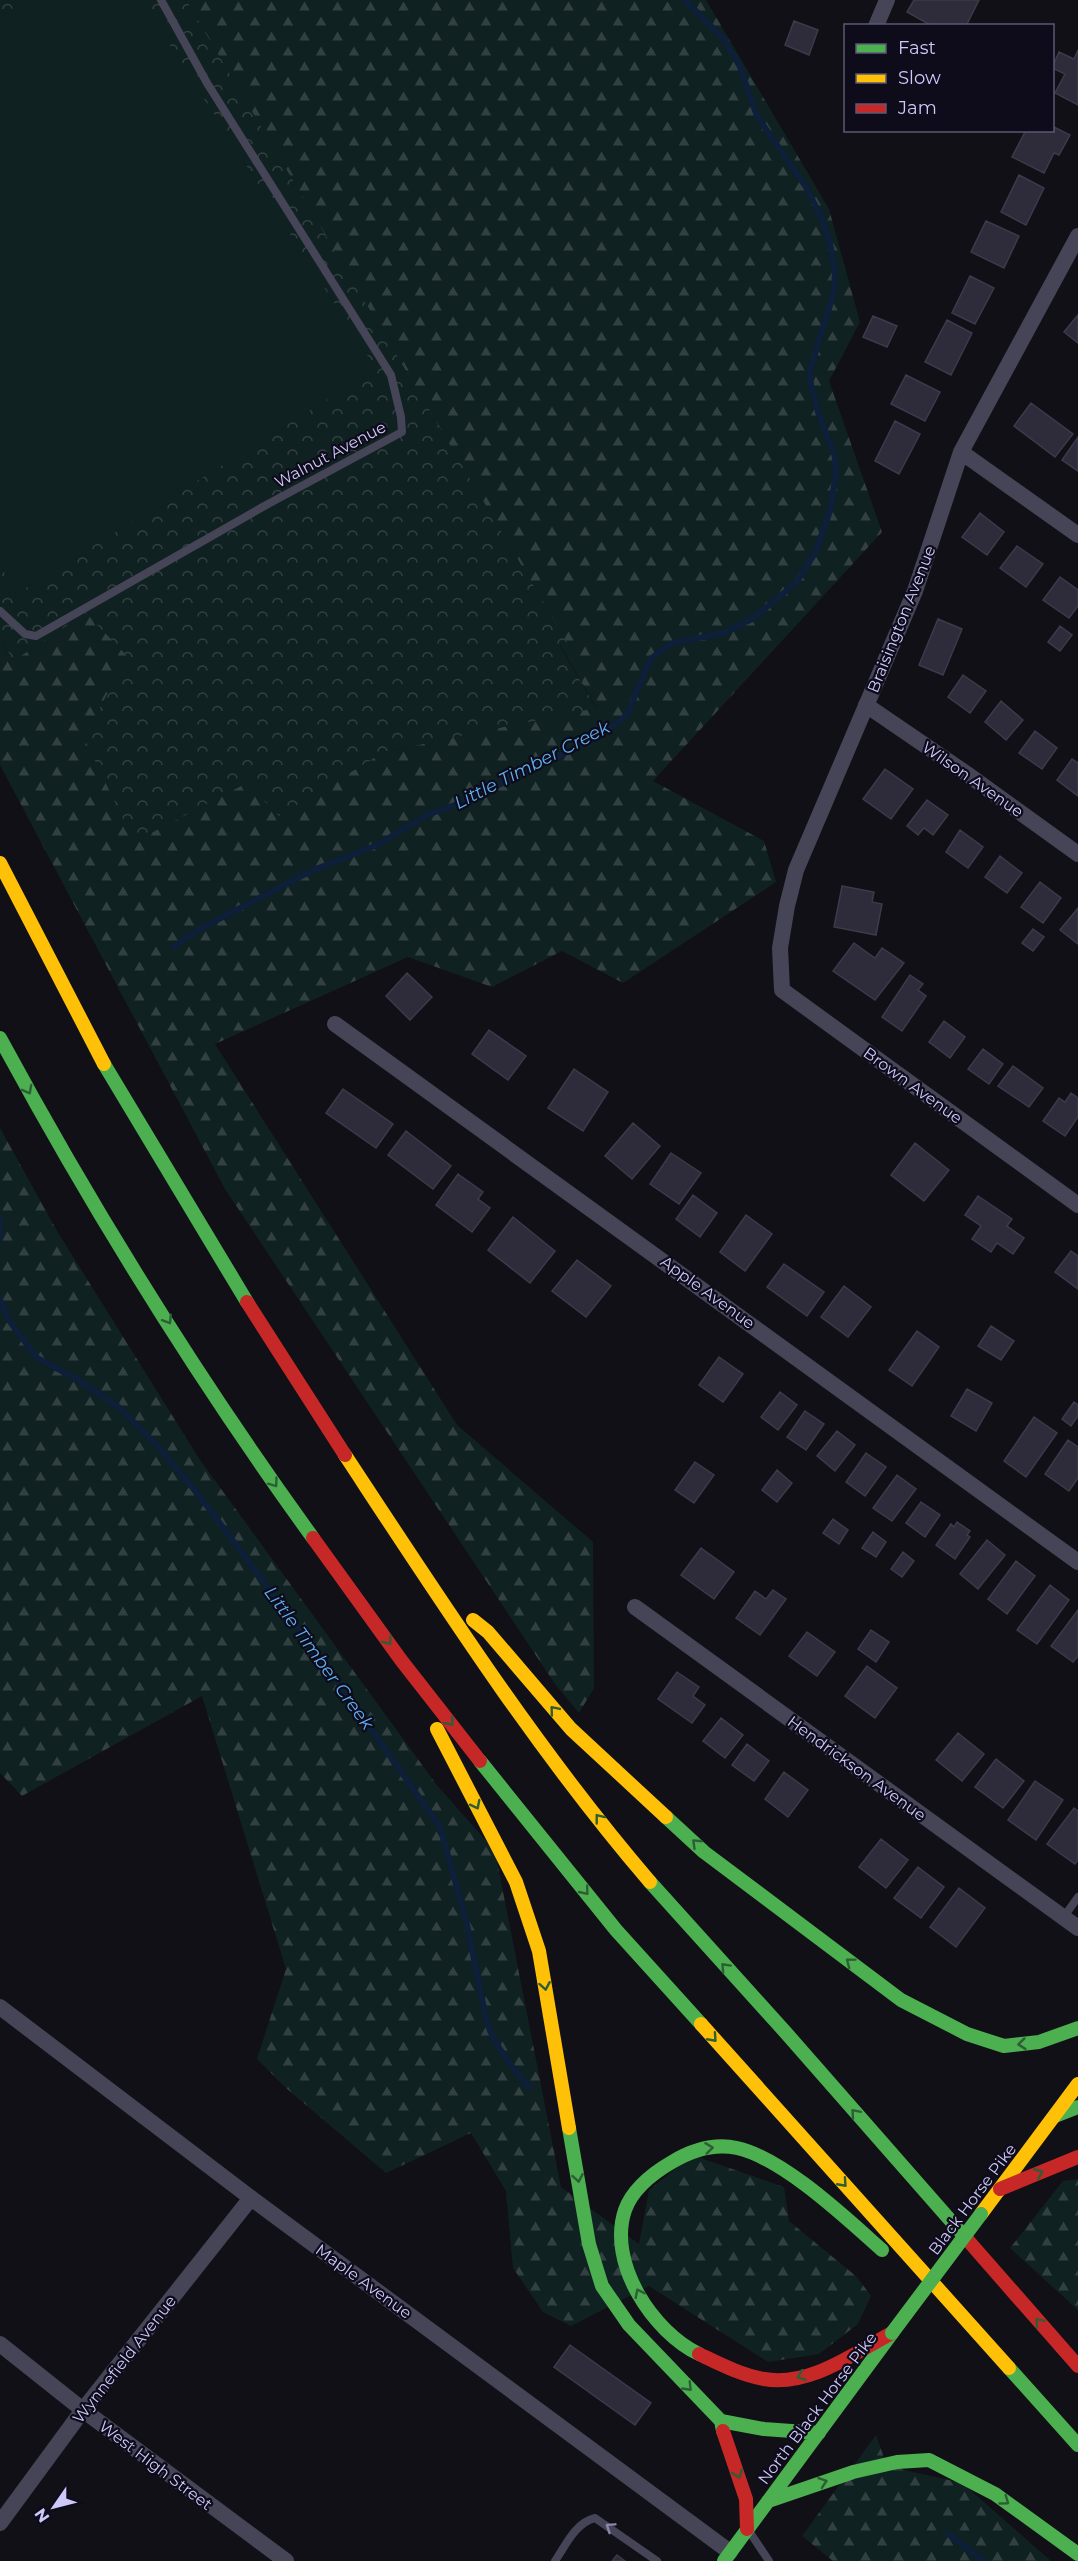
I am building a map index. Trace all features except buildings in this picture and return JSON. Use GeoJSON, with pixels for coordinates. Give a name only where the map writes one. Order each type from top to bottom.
{"type":"FeatureCollection","features":[{"type":"Feature","properties":{"kind":"main road"},"geometry":{"type":"LineString","coordinates":[[0,863],[104,1064],[263,1329],[431,1586],[558,1766],[647,1879],[1078,2366]]}},
{"type":"Feature","properties":{"kind":"main road"},"geometry":{"type":"LineString","coordinates":[[0,1038],[32,1097],[143,1282],[249,1449],[401,1660],[616,1930],[1078,2445]]}},
{"type":"Feature","properties":{"kind":"main road"},"geometry":{"type":"LineString","coordinates":[[431,1586],[488,1632],[571,1729],[704,1852],[901,2000],[967,2034],[1004,2046],[1039,2042],[1078,2028]]}},
{"type":"Feature","properties":{"kind":"main road"},"geometry":{"type":"LineString","coordinates":[[401,1660],[516,1882],[539,1951],[589,2244],[602,2286],[629,2325],[721,2421],[746,2499],[747,2529]]}},
{"type":"Feature","properties":{"kind":"main road","name":"Black Horse Pike"},"geometry":{"type":"LineString","coordinates":[[892,2333],[1078,2084]]}},
{"type":"Feature","properties":{"kind":"main road"},"geometry":{"type":"LineString","coordinates":[[1055,2116],[1078,2107]]}},
{"type":"Feature","properties":{"kind":"main road"},"geometry":{"type":"LineString","coordinates":[[873,2134],[1011,2267]]}},
{"type":"Feature","properties":{"kind":"main road"},"geometry":{"type":"LineString","coordinates":[[892,2333],[823,2368],[793,2379],[768,2379],[745,2375],[690,2349],[648,2310],[630,2276],[622,2227],[624,2212],[634,2193],[646,2179],[686,2153],[701,2148],[724,2146],[741,2148],[776,2165],[867,2237],[988,2344]]}},
{"type":"Feature","properties":{"kind":"main road"},"geometry":{"type":"LineString","coordinates":[[1000,2189],[1078,2157]]}},
{"type":"Feature","properties":{"kind":"main road","name":"North Black Horse Pike"},"geometry":{"type":"LineString","coordinates":[[768,2501],[892,2333]]}},
{"type":"Feature","properties":{"kind":"main road"},"geometry":{"type":"LineString","coordinates":[[721,2421],[764,2429],[819,2433]]}},
{"type":"Feature","properties":{"kind":"main road"},"geometry":{"type":"LineString","coordinates":[[727,2556],[768,2501],[854,2472],[897,2462],[929,2460],[995,2494],[1078,2554]]}},
{"type":"Feature","properties":{"kind":"street"},"geometry":{"type":"LineString","coordinates":[[877,24],[887,0]]}},
{"type":"Feature","properties":{"kind":"street","name":"Braisington Avenue"},"geometry":{"type":"LineString","coordinates":[[780,948],[796,870],[915,591],[961,452],[1076,247]]}},
{"type":"Feature","properties":{"kind":"street"},"geometry":{"type":"LineString","coordinates":[[961,452],[1078,535]]}},
{"type":"Feature","properties":{"kind":"street","name":"Wilson Avenue"},"geometry":{"type":"LineString","coordinates":[[866,705],[1078,854]]}},
{"type":"Feature","properties":{"kind":"street","name":"Brown Avenue"},"geometry":{"type":"LineString","coordinates":[[780,948],[782,990],[1078,1205]]}},
{"type":"Feature","properties":{"kind":"street","name":"Apple Avenue"},"geometry":{"type":"LineString","coordinates":[[335,1024],[1078,1562]]}},
{"type":"Feature","properties":{"kind":"street","name":"Hendrickson Avenue"},"geometry":{"type":"LineString","coordinates":[[635,1606],[1078,1928]]}},
{"type":"Feature","properties":{"kind":"street","name":"Maple Avenue"},"geometry":{"type":"LineString","coordinates":[[0,2007],[727,2556]]}},
{"type":"Feature","properties":{"kind":"street","name":"Wynnefield Avenue"},"geometry":{"type":"LineString","coordinates":[[0,2523],[83,2410],[251,2198]]}},
{"type":"Feature","properties":{"kind":"street","name":"West High Street"},"geometry":{"type":"LineString","coordinates":[[0,2344],[83,2410],[286,2561]]}},
{"type":"Feature","properties":{"kind":"lane","name":"Walnut Avenue"},"geometry":{"type":"LineString","coordinates":[[0,611],[25,634],[36,636],[268,504],[402,432],[401,417],[391,375],[207,83],[161,0]]}},
{"type":"Feature","properties":{"kind":"lane"},"geometry":{"type":"LineString","coordinates":[[1063,1917],[1078,1897]]}},
{"type":"Feature","properties":{"kind":"lane"},"geometry":{"type":"LineString","coordinates":[[555,2561],[578,2527],[585,2521],[595,2518],[657,2561]]}},
{"type":"Feature","properties":{"kind":"lane"},"geometry":{"type":"LineString","coordinates":[[747,2529],[765,2552],[769,2561]]}},
{"type":"Feature","properties":{"kind":"green space"},"geometry":{"type":"Polygon","coordinates":[[[0,0],[186,0],[567,642],[560,646],[596,708],[384,752],[279,816],[247,783],[134,842],[84,738],[127,656],[86,613],[13,661],[3,642],[0,644],[0,0]]]}},
{"type":"Feature","properties":{"kind":"green space"},"geometry":{"type":"Polygon","coordinates":[[[26,0],[141,0],[376,369],[16,594],[0,564],[0,16],[26,0]]]}},
{"type":"Feature","properties":{"kind":"green space"},"geometry":{"type":"Polygon","coordinates":[[[186,0],[706,0],[829,209],[860,322],[829,381],[882,532],[653,781],[764,841],[776,882],[623,983],[562,951],[492,987],[408,957],[215,1044],[457,1425],[593,1542],[594,1688],[579,1713],[555,1684],[225,1189],[0,765],[0,637],[13,661],[187,545],[254,780],[596,707],[186,0]]]}},
{"type":"Feature","properties":{"kind":"green space"},"geometry":{"type":"Polygon","coordinates":[[[0,1128],[57,1231],[200,1460],[436,1784],[495,1851],[561,2187],[639,2244],[649,2190],[692,2155],[784,2187],[789,2221],[857,2277],[871,2296],[858,2324],[819,2354],[768,2362],[649,2286],[571,2326],[543,2312],[513,2268],[506,2191],[471,2133],[386,2173],[286,2088],[257,2059],[286,1969],[202,1696],[22,1796],[0,1773],[0,1128]]]}},
{"type":"Feature","properties":{"kind":"green space"},"geometry":{"type":"Polygon","coordinates":[[[1078,2179],[1078,2310],[1010,2248],[1063,2181],[1078,2179]]]}},
{"type":"Feature","properties":{"kind":"green space"},"geometry":{"type":"Polygon","coordinates":[[[876,2435],[887,2466],[962,2483],[1051,2561],[833,2561],[802,2536],[876,2435]]]}},
{"type":"Feature","properties":{"kind":"waterway","name":"Little Timber Creek"},"geometry":{"type":"LineString","coordinates":[[174,947],[198,930],[311,871],[377,845],[427,815],[463,802],[600,736],[627,715],[650,660],[661,650],[673,643],[723,633],[752,619],[796,583],[815,553],[830,511],[836,473],[835,457],[818,412],[811,385],[810,370],[834,292],[835,272],[830,243],[821,217],[806,187],[757,116],[739,64],[721,36],[685,0]]}},
{"type":"Feature","properties":{"kind":"waterway","name":"Little Timber Creek"},"geometry":{"type":"LineString","coordinates":[[0,1220],[0,1239]]}},
{"type":"Feature","properties":{"kind":"waterway","name":"Little Timber Creek"},"geometry":{"type":"LineString","coordinates":[[0,1300],[8,1319],[37,1358],[77,1379],[120,1408],[163,1452],[198,1494],[326,1665],[440,1827],[466,1920],[487,2023],[500,2049],[529,2087]]}},
{"type":"Feature","properties":{"kind":"waterway","name":"Little Timber Creek"},"geometry":{"type":"LineString","coordinates":[[948,2534],[984,2561]]}},
{"type":"Feature","properties":{"kind":"traffic: fast"},"geometry":{"type":"LineString","coordinates":[[0,1038],[72,1166],[148,1293],[270,1478],[313,1538]]}},
{"type":"Feature","properties":{"kind":"traffic: fast"},"geometry":{"type":"LineString","coordinates":[[104,1064],[247,1302]]}},
{"type":"Feature","properties":{"kind":"traffic: fast"},"geometry":{"type":"LineString","coordinates":[[480,1761],[616,1930],[701,2024]]}},
{"type":"Feature","properties":{"kind":"traffic: fast"},"geometry":{"type":"LineString","coordinates":[[666,1817],[704,1852],[901,2000],[967,2034],[1004,2046],[1039,2042],[1078,2028]]}},
{"type":"Feature","properties":{"kind":"traffic: fast"},"geometry":{"type":"LineString","coordinates":[[650,1882],[965,2237]]}},
{"type":"Feature","properties":{"kind":"traffic: fast"},"geometry":{"type":"LineString","coordinates":[[1055,2116],[1078,2107]]}},
{"type":"Feature","properties":{"kind":"traffic: fast"},"geometry":{"type":"LineString","coordinates":[[569,2128],[589,2244],[602,2286],[629,2325],[721,2421],[723,2431]]}},
{"type":"Feature","properties":{"kind":"traffic: fast"},"geometry":{"type":"LineString","coordinates":[[699,2354],[682,2344],[651,2313],[628,2273],[622,2252],[621,2231],[629,2202],[644,2182],[672,2162],[695,2151],[720,2146],[737,2148],[755,2154],[794,2176],[814,2191],[882,2250]]}},
{"type":"Feature","properties":{"kind":"traffic: fast"},"geometry":{"type":"LineString","coordinates":[[892,2333],[981,2214]]}},
{"type":"Feature","properties":{"kind":"traffic: fast"},"geometry":{"type":"LineString","coordinates":[[724,2561],[892,2333]]}},
{"type":"Feature","properties":{"kind":"traffic: fast"},"geometry":{"type":"LineString","coordinates":[[1009,2368],[1078,2445]]}},
{"type":"Feature","properties":{"kind":"traffic: fast"},"geometry":{"type":"LineString","coordinates":[[721,2421],[764,2429],[819,2433]]}},
{"type":"Feature","properties":{"kind":"traffic: fast"},"geometry":{"type":"LineString","coordinates":[[768,2501],[853,2472],[897,2462],[929,2460],[995,2494],[1078,2554]]}},
{"type":"Feature","properties":{"kind":"traffic: slow"},"geometry":{"type":"LineString","coordinates":[[0,863],[104,1064]]}},
{"type":"Feature","properties":{"kind":"traffic: slow"},"geometry":{"type":"LineString","coordinates":[[345,1455],[529,1727],[568,1780],[650,1882]]}},
{"type":"Feature","properties":{"kind":"traffic: slow"},"geometry":{"type":"LineString","coordinates":[[473,1620],[488,1632],[571,1729],[666,1817]]}},
{"type":"Feature","properties":{"kind":"traffic: slow"},"geometry":{"type":"LineString","coordinates":[[437,1729],[516,1882],[539,1951],[569,2128]]}},
{"type":"Feature","properties":{"kind":"traffic: slow"},"geometry":{"type":"LineString","coordinates":[[701,2024],[1009,2368]]}},
{"type":"Feature","properties":{"kind":"traffic: slow"},"geometry":{"type":"LineString","coordinates":[[981,2214],[1078,2084]]}},
{"type":"Feature","properties":{"kind":"traffic: jam"},"geometry":{"type":"LineString","coordinates":[[247,1302],[345,1455]]}},
{"type":"Feature","properties":{"kind":"traffic: jam"},"geometry":{"type":"LineString","coordinates":[[313,1538],[401,1660],[480,1761]]}},
{"type":"Feature","properties":{"kind":"traffic: jam"},"geometry":{"type":"LineString","coordinates":[[1000,2189],[1078,2157]]}},
{"type":"Feature","properties":{"kind":"traffic: jam"},"geometry":{"type":"LineString","coordinates":[[965,2237],[1078,2366]]}},
{"type":"Feature","properties":{"kind":"traffic: jam"},"geometry":{"type":"LineString","coordinates":[[699,2354],[747,2375],[781,2380],[815,2373],[892,2333]]}},
{"type":"Feature","properties":{"kind":"traffic: jam"},"geometry":{"type":"LineString","coordinates":[[723,2431],[746,2499],[747,2529]]}}]}
